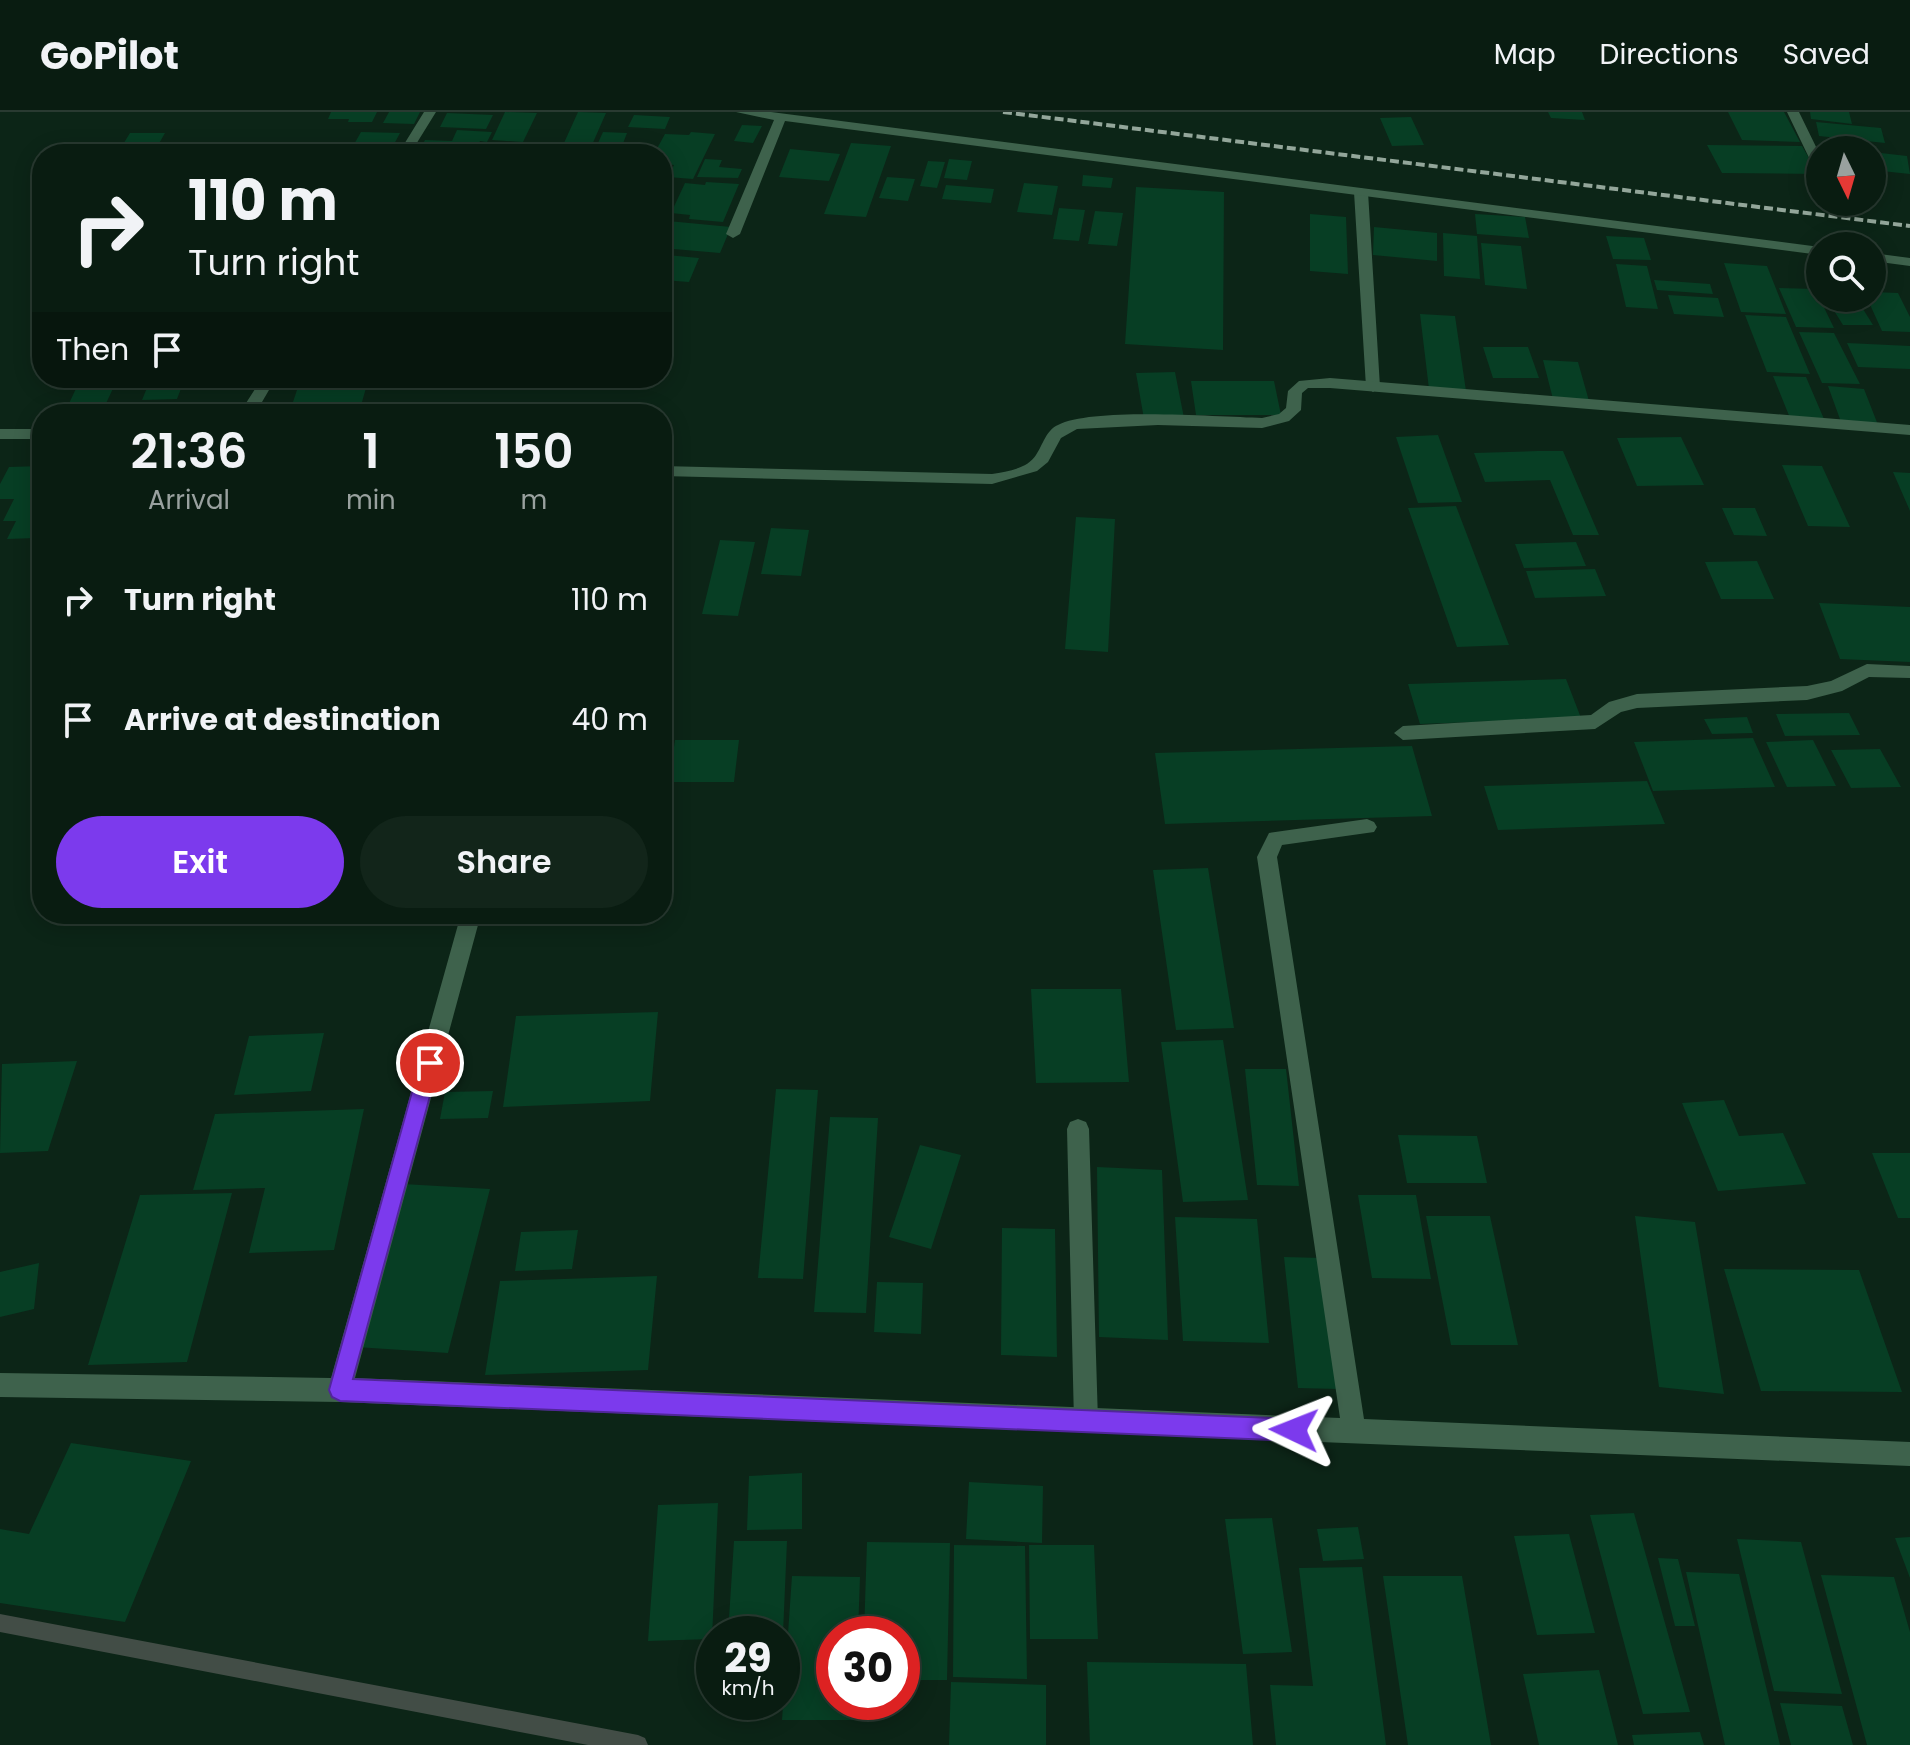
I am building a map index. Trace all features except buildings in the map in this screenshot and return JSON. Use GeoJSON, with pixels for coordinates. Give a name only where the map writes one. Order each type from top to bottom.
{"type":"FeatureCollection","features":[{"type":"Feature","properties":{"kind":"street"},"geometry":{"type":"LineString","coordinates":[[410,144],[430,112]]}},
{"type":"Feature","properties":{"kind":"street"},"geometry":{"type":"LineString","coordinates":[[742,112],[1806,249]]}},
{"type":"Feature","properties":{"kind":"street"},"geometry":{"type":"LineString","coordinates":[[1793,112],[1806,139]]}},
{"type":"Feature","properties":{"kind":"street"},"geometry":{"type":"LineString","coordinates":[[733,234],[781,117]]}},
{"type":"Feature","properties":{"kind":"street"},"geometry":{"type":"LineString","coordinates":[[1361,192],[1373,387]]}},
{"type":"Feature","properties":{"kind":"street"},"geometry":{"type":"LineString","coordinates":[[1886,259],[1910,262]]}},
{"type":"Feature","properties":{"kind":"street"},"geometry":{"type":"LineString","coordinates":[[672,471],[992,479],[1023,473],[1041,460],[1051,439],[1065,426],[1095,421],[1262,423],[1284,418],[1293,410],[1295,391],[1304,384],[1910,430]]}},
{"type":"Feature","properties":{"kind":"street"},"geometry":{"type":"LineString","coordinates":[[0,434],[32,434]]}},
{"type":"Feature","properties":{"kind":"street"},"geometry":{"type":"LineString","coordinates":[[1403,733],[1595,722],[1615,707],[1637,701],[1807,693],[1836,686],[1867,670],[1910,672]]}},
{"type":"Feature","properties":{"kind":"street"},"geometry":{"type":"LineString","coordinates":[[1354,1433],[1267,857],[1276,838],[1367,827]]}},
{"type":"Feature","properties":{"kind":"street"},"geometry":{"type":"LineString","coordinates":[[340,1390],[468,924]]}},
{"type":"Feature","properties":{"kind":"street"},"geometry":{"type":"LineString","coordinates":[[1078,1129],[1086,1421]]}},
{"type":"Feature","properties":{"kind":"street"},"geometry":{"type":"LineString","coordinates":[[0,1385],[340,1390],[1910,1454]]}},
{"type":"Feature","properties":{"kind":"waterway"},"geometry":{"type":"LineString","coordinates":[[0,1623],[638,1745]]}},
{"type":"Feature","properties":{"kind":"railway"},"geometry":{"type":"LineString","coordinates":[[1003,112],[1910,226]]}},
{"type":"Feature","properties":{"kind":"route"},"geometry":{"type":"LineString","coordinates":[[430,1063],[340,1390],[1294,1430]]}}]}
